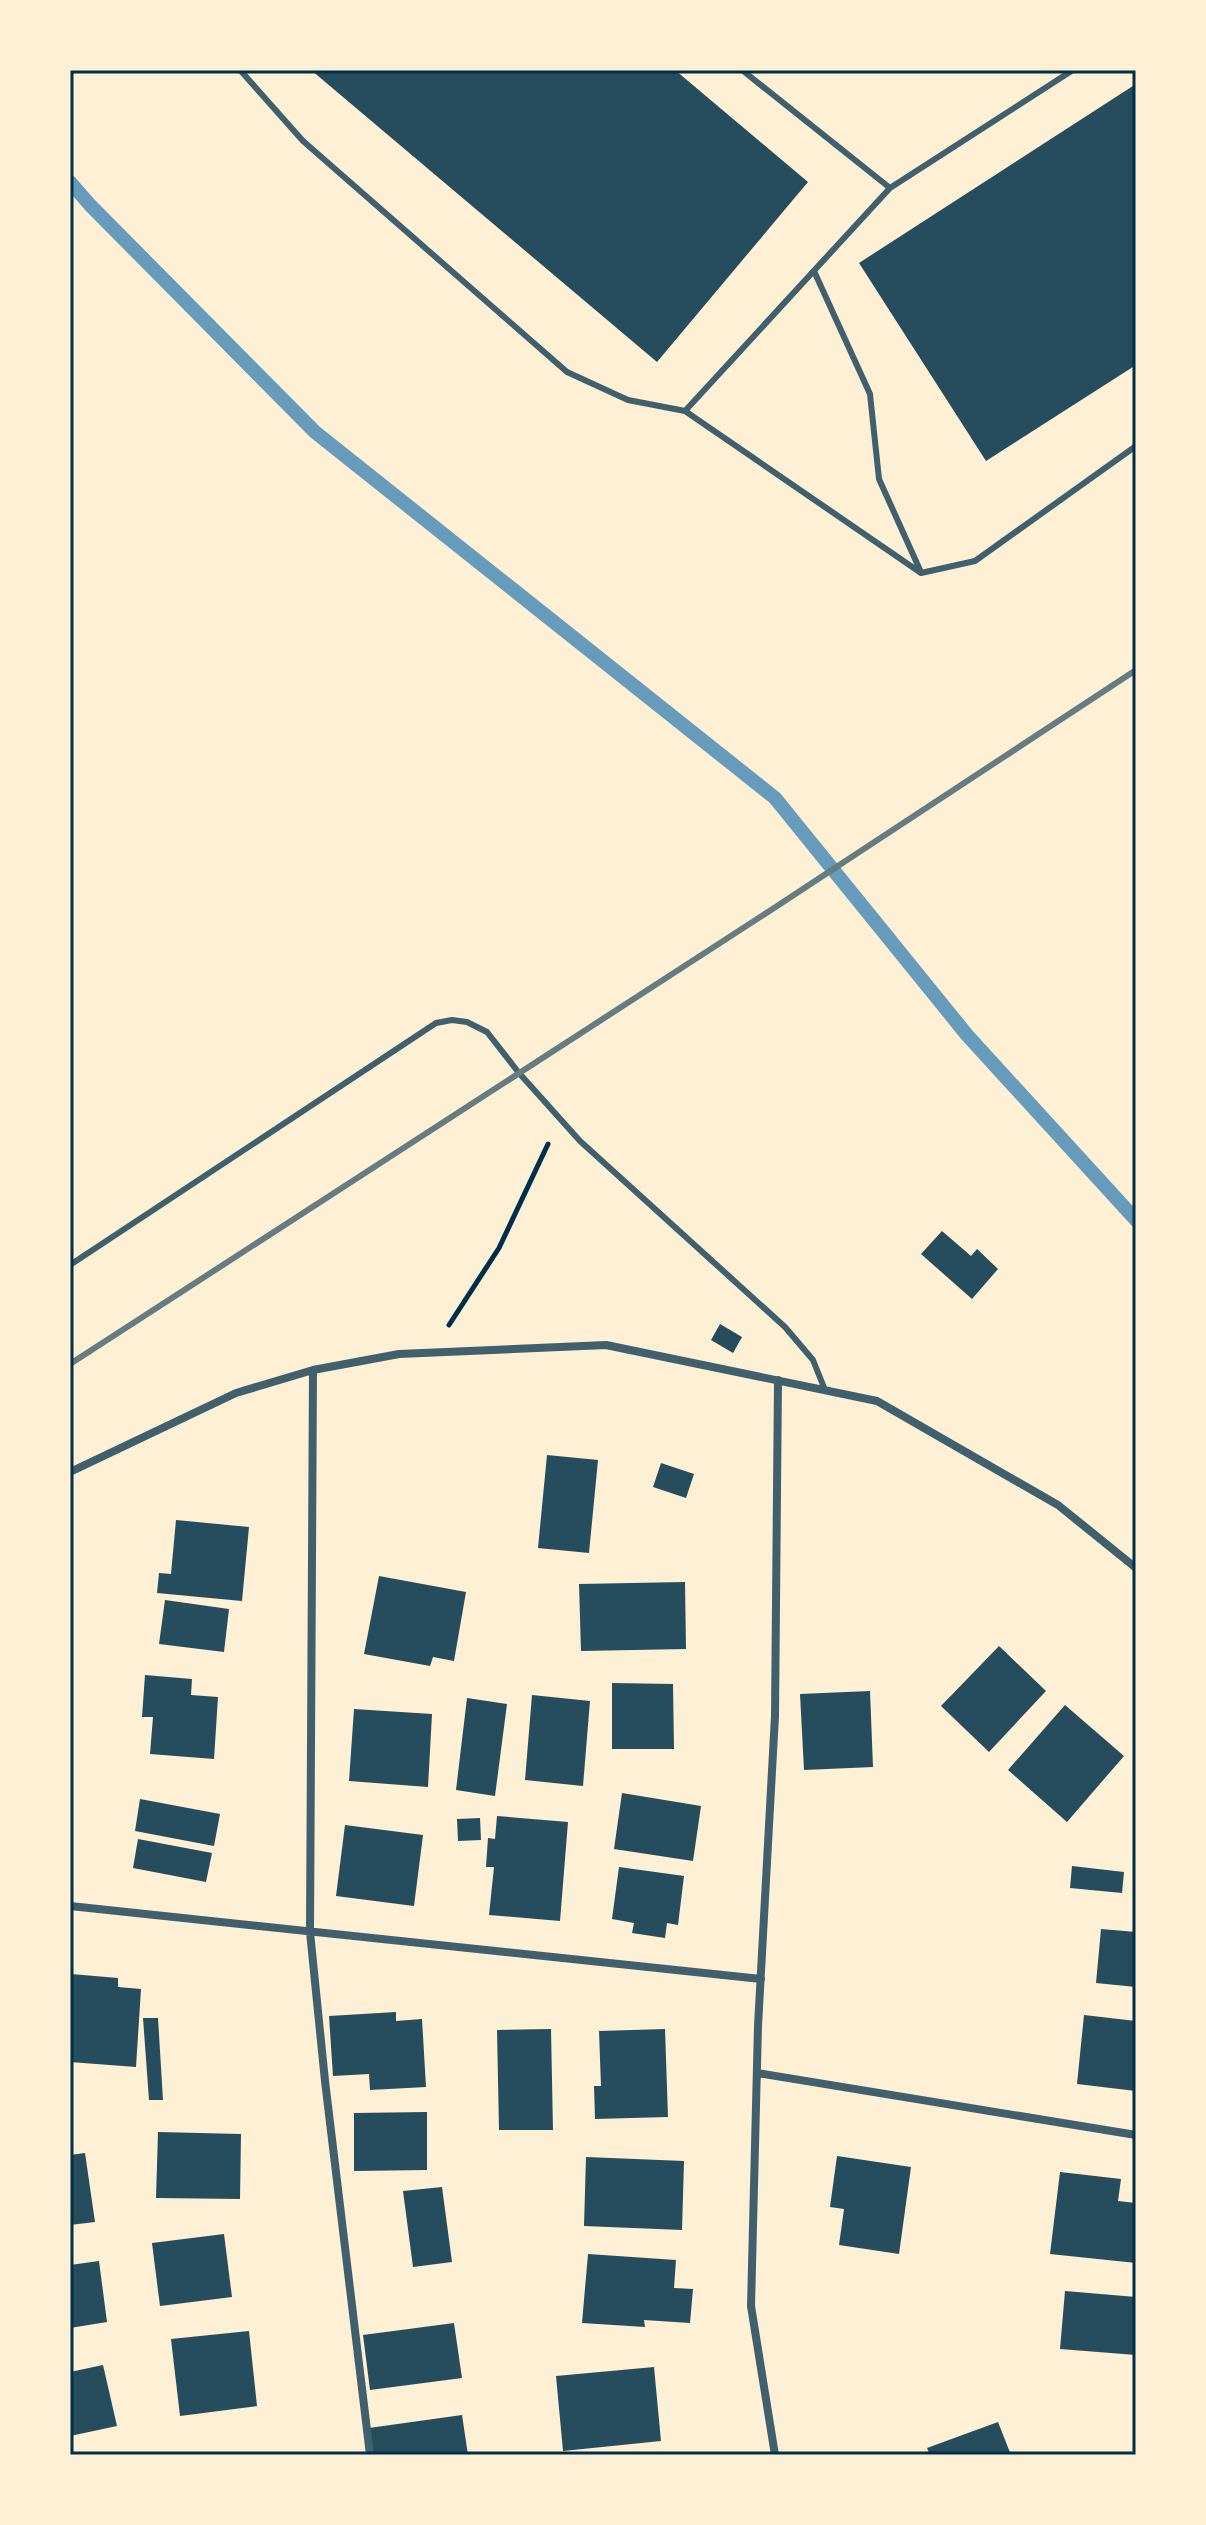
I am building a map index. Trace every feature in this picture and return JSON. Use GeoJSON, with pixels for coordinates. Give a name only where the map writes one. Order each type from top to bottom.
{"type":"FeatureCollection","features":[{"type":"Feature","properties":{"kind":"street"},"geometry":{"type":"LineString","coordinates":[[70,1472],[236,1393],[313,1370],[399,1354],[606,1345],[877,1401],[1058,1505],[1136,1568]]}},
{"type":"Feature","properties":{"kind":"street"},"geometry":{"type":"LineString","coordinates":[[313,1370],[310,1932],[370,2455]]}},
{"type":"Feature","properties":{"kind":"street"},"geometry":{"type":"LineString","coordinates":[[775,2455],[751,2306],[757,2073],[775,1716],[778,1380]]}},
{"type":"Feature","properties":{"kind":"street"},"geometry":{"type":"LineString","coordinates":[[70,1906],[761,1979]]}},
{"type":"Feature","properties":{"kind":"street"},"geometry":{"type":"LineString","coordinates":[[757,2073],[1136,2135]]}},
{"type":"Feature","properties":{"kind":"lane"},"geometry":{"type":"LineString","coordinates":[[240,70],[303,141],[567,372],[628,400],[685,411],[921,573],[975,561],[1136,446]]}},
{"type":"Feature","properties":{"kind":"lane"},"geometry":{"type":"LineString","coordinates":[[742,70],[890,188]]}},
{"type":"Feature","properties":{"kind":"lane"},"geometry":{"type":"LineString","coordinates":[[685,411],[890,188],[1073,70]]}},
{"type":"Feature","properties":{"kind":"lane"},"geometry":{"type":"LineString","coordinates":[[814,271],[870,394],[879,479],[921,573]]}},
{"type":"Feature","properties":{"kind":"lane"},"geometry":{"type":"LineString","coordinates":[[70,1265],[436,1023],[452,1020],[467,1022],[487,1032],[580,1141],[785,1327],[813,1360],[825,1390]]}},
{"type":"Feature","properties":{"kind":"path"},"geometry":{"type":"LineString","coordinates":[[431,1353],[499,1248],[560,1118]]}},
{"type":"Feature","properties":{"kind":"building"},"geometry":{"type":"Polygon","coordinates":[[[311,70],[675,70],[808,182],[657,362],[311,70]]]}},
{"type":"Feature","properties":{"kind":"building"},"geometry":{"type":"Polygon","coordinates":[[[1136,84],[1136,365],[986,461],[859,263],[1136,84]]]}},
{"type":"Feature","properties":{"kind":"building"},"geometry":{"type":"Polygon","coordinates":[[[942,1231],[971,1256],[977,1249],[998,1269],[972,1299],[921,1254],[942,1231]]]}},
{"type":"Feature","properties":{"kind":"building"},"geometry":{"type":"Polygon","coordinates":[[[720,1324],[742,1337],[733,1353],[711,1340],[720,1324]]]}},
{"type":"Feature","properties":{"kind":"building"},"geometry":{"type":"Polygon","coordinates":[[[547,1455],[598,1460],[589,1553],[538,1548],[547,1455]]]}},
{"type":"Feature","properties":{"kind":"building"},"geometry":{"type":"Polygon","coordinates":[[[661,1463],[694,1474],[686,1498],[653,1487],[661,1463]]]}},
{"type":"Feature","properties":{"kind":"building"},"geometry":{"type":"Polygon","coordinates":[[[176,1520],[249,1527],[242,1601],[157,1593],[159,1573],[171,1574],[176,1520]]]}},
{"type":"Feature","properties":{"kind":"building"},"geometry":{"type":"Polygon","coordinates":[[[379,1576],[466,1592],[454,1661],[433,1657],[430,1666],[364,1654],[379,1576]]]}},
{"type":"Feature","properties":{"kind":"building"},"geometry":{"type":"Polygon","coordinates":[[[685,1582],[686,1649],[581,1651],[579,1584],[685,1582]]]}},
{"type":"Feature","properties":{"kind":"building"},"geometry":{"type":"Polygon","coordinates":[[[165,1600],[229,1609],[224,1652],[159,1644],[165,1600]]]}},
{"type":"Feature","properties":{"kind":"building"},"geometry":{"type":"Polygon","coordinates":[[[999,1646],[1046,1691],[989,1752],[941,1706],[999,1646]]]}},
{"type":"Feature","properties":{"kind":"building"},"geometry":{"type":"Polygon","coordinates":[[[145,1675],[192,1679],[191,1695],[218,1697],[214,1759],[150,1754],[153,1717],[142,1717],[145,1675]]]}},
{"type":"Feature","properties":{"kind":"building"},"geometry":{"type":"Polygon","coordinates":[[[612,1683],[673,1684],[674,1749],[612,1749],[612,1683]]]}},
{"type":"Feature","properties":{"kind":"building"},"geometry":{"type":"Polygon","coordinates":[[[870,1691],[873,1767],[804,1770],[800,1694],[870,1691]]]}},
{"type":"Feature","properties":{"kind":"building"},"geometry":{"type":"Polygon","coordinates":[[[532,1695],[590,1701],[583,1786],[525,1780],[532,1695]]]}},
{"type":"Feature","properties":{"kind":"building"},"geometry":{"type":"Polygon","coordinates":[[[467,1698],[507,1704],[495,1796],[456,1790],[467,1698]]]}},
{"type":"Feature","properties":{"kind":"building"},"geometry":{"type":"Polygon","coordinates":[[[1065,1705],[1124,1756],[1067,1822],[1008,1770],[1065,1705]]]}},
{"type":"Feature","properties":{"kind":"building"},"geometry":{"type":"Polygon","coordinates":[[[354,1709],[432,1714],[428,1787],[349,1781],[354,1709]]]}},
{"type":"Feature","properties":{"kind":"building"},"geometry":{"type":"Polygon","coordinates":[[[622,1793],[701,1806],[693,1861],[614,1849],[622,1793]]]}},
{"type":"Feature","properties":{"kind":"building"},"geometry":{"type":"Polygon","coordinates":[[[140,1799],[220,1814],[214,1846],[135,1831],[140,1799]]]}},
{"type":"Feature","properties":{"kind":"building"},"geometry":{"type":"Polygon","coordinates":[[[497,1816],[568,1822],[560,1921],[489,1915],[494,1867],[486,1867],[488,1838],[495,1839],[497,1816]]]}},
{"type":"Feature","properties":{"kind":"building"},"geometry":{"type":"Polygon","coordinates":[[[480,1818],[481,1840],[458,1841],[457,1819],[480,1818]]]}},
{"type":"Feature","properties":{"kind":"building"},"geometry":{"type":"Polygon","coordinates":[[[345,1825],[423,1835],[414,1906],[336,1896],[345,1825]]]}},
{"type":"Feature","properties":{"kind":"building"},"geometry":{"type":"Polygon","coordinates":[[[138,1839],[212,1853],[206,1882],[133,1868],[138,1839]]]}},
{"type":"Feature","properties":{"kind":"building"},"geometry":{"type":"Polygon","coordinates":[[[1072,1866],[1124,1872],[1122,1893],[1070,1888],[1072,1866]]]}},
{"type":"Feature","properties":{"kind":"building"},"geometry":{"type":"Polygon","coordinates":[[[619,1867],[684,1876],[678,1925],[667,1923],[665,1938],[632,1933],[634,1923],[612,1919],[619,1867]]]}},
{"type":"Feature","properties":{"kind":"building"},"geometry":{"type":"Polygon","coordinates":[[[1101,1929],[1136,1932],[1136,1987],[1096,1983],[1101,1929]]]}},
{"type":"Feature","properties":{"kind":"building"},"geometry":{"type":"Polygon","coordinates":[[[71,1974],[118,1978],[118,1987],[141,1989],[136,2067],[70,2062],[71,1974]]]}},
{"type":"Feature","properties":{"kind":"building"},"geometry":{"type":"Polygon","coordinates":[[[396,2012],[396,2021],[422,2019],[426,2087],[370,2090],[369,2074],[333,2076],[329,2016],[396,2012]]]}},
{"type":"Feature","properties":{"kind":"building"},"geometry":{"type":"Polygon","coordinates":[[[1084,2015],[1136,2021],[1136,2091],[1077,2084],[1084,2015]]]}},
{"type":"Feature","properties":{"kind":"building"},"geometry":{"type":"Polygon","coordinates":[[[143,2018],[158,2018],[163,2100],[149,2100],[143,2018]]]}},
{"type":"Feature","properties":{"kind":"building"},"geometry":{"type":"Polygon","coordinates":[[[551,2029],[553,2130],[499,2130],[497,2030],[551,2029]]]}},
{"type":"Feature","properties":{"kind":"building"},"geometry":{"type":"Polygon","coordinates":[[[665,2029],[668,2117],[595,2119],[594,2086],[601,2086],[599,2031],[665,2029]]]}},
{"type":"Feature","properties":{"kind":"building"},"geometry":{"type":"Polygon","coordinates":[[[427,2112],[427,2170],[354,2171],[354,2113],[427,2112]]]}},
{"type":"Feature","properties":{"kind":"building"},"geometry":{"type":"Polygon","coordinates":[[[158,2132],[241,2134],[240,2199],[156,2198],[158,2132]]]}},
{"type":"Feature","properties":{"kind":"building"},"geometry":{"type":"Polygon","coordinates":[[[85,2153],[95,2222],[70,2225],[70,2155],[85,2153]]]}},
{"type":"Feature","properties":{"kind":"building"},"geometry":{"type":"Polygon","coordinates":[[[837,2156],[911,2167],[899,2254],[839,2245],[844,2209],[830,2207],[837,2156]]]}},
{"type":"Feature","properties":{"kind":"building"},"geometry":{"type":"Polygon","coordinates":[[[586,2157],[684,2161],[682,2230],[584,2226],[586,2157]]]}},
{"type":"Feature","properties":{"kind":"building"},"geometry":{"type":"Polygon","coordinates":[[[1060,2172],[1121,2179],[1118,2201],[1136,2203],[1136,2263],[1050,2254],[1060,2172]]]}},
{"type":"Feature","properties":{"kind":"building"},"geometry":{"type":"Polygon","coordinates":[[[442,2187],[452,2262],[413,2267],[403,2191],[442,2187]]]}},
{"type":"Feature","properties":{"kind":"building"},"geometry":{"type":"Polygon","coordinates":[[[224,2234],[232,2297],[160,2306],[152,2243],[224,2234]]]}},
{"type":"Feature","properties":{"kind":"building"},"geometry":{"type":"Polygon","coordinates":[[[588,2254],[676,2260],[674,2288],[693,2289],[690,2323],[644,2320],[645,2327],[582,2323],[588,2254]]]}},
{"type":"Feature","properties":{"kind":"building"},"geometry":{"type":"Polygon","coordinates":[[[99,2261],[107,2322],[70,2328],[70,2265],[99,2261]]]}},
{"type":"Feature","properties":{"kind":"building"},"geometry":{"type":"Polygon","coordinates":[[[1065,2291],[1136,2297],[1136,2355],[1060,2349],[1065,2291]]]}},
{"type":"Feature","properties":{"kind":"building"},"geometry":{"type":"Polygon","coordinates":[[[454,2323],[462,2378],[370,2390],[363,2335],[454,2323]]]}},
{"type":"Feature","properties":{"kind":"building"},"geometry":{"type":"Polygon","coordinates":[[[249,2331],[257,2406],[180,2416],[171,2339],[249,2331]]]}},
{"type":"Feature","properties":{"kind":"building"},"geometry":{"type":"Polygon","coordinates":[[[103,2365],[117,2426],[70,2436],[70,2372],[103,2365]]]}},
{"type":"Feature","properties":{"kind":"building"},"geometry":{"type":"Polygon","coordinates":[[[654,2367],[661,2441],[563,2451],[556,2376],[654,2367]]]}},
{"type":"Feature","properties":{"kind":"building"},"geometry":{"type":"Polygon","coordinates":[[[462,2415],[468,2455],[373,2455],[369,2428],[462,2415]]]}},
{"type":"Feature","properties":{"kind":"building"},"geometry":{"type":"Polygon","coordinates":[[[998,2422],[1011,2455],[930,2455],[927,2448],[998,2422]]]}},
{"type":"Feature","properties":{"kind":"waterway"},"geometry":{"type":"LineString","coordinates":[[70,182],[315,432],[775,798],[967,1035],[1136,1220]]}},
{"type":"Feature","properties":{"kind":"railway"},"geometry":{"type":"LineString","coordinates":[[70,1364],[1136,670]]}}]}
